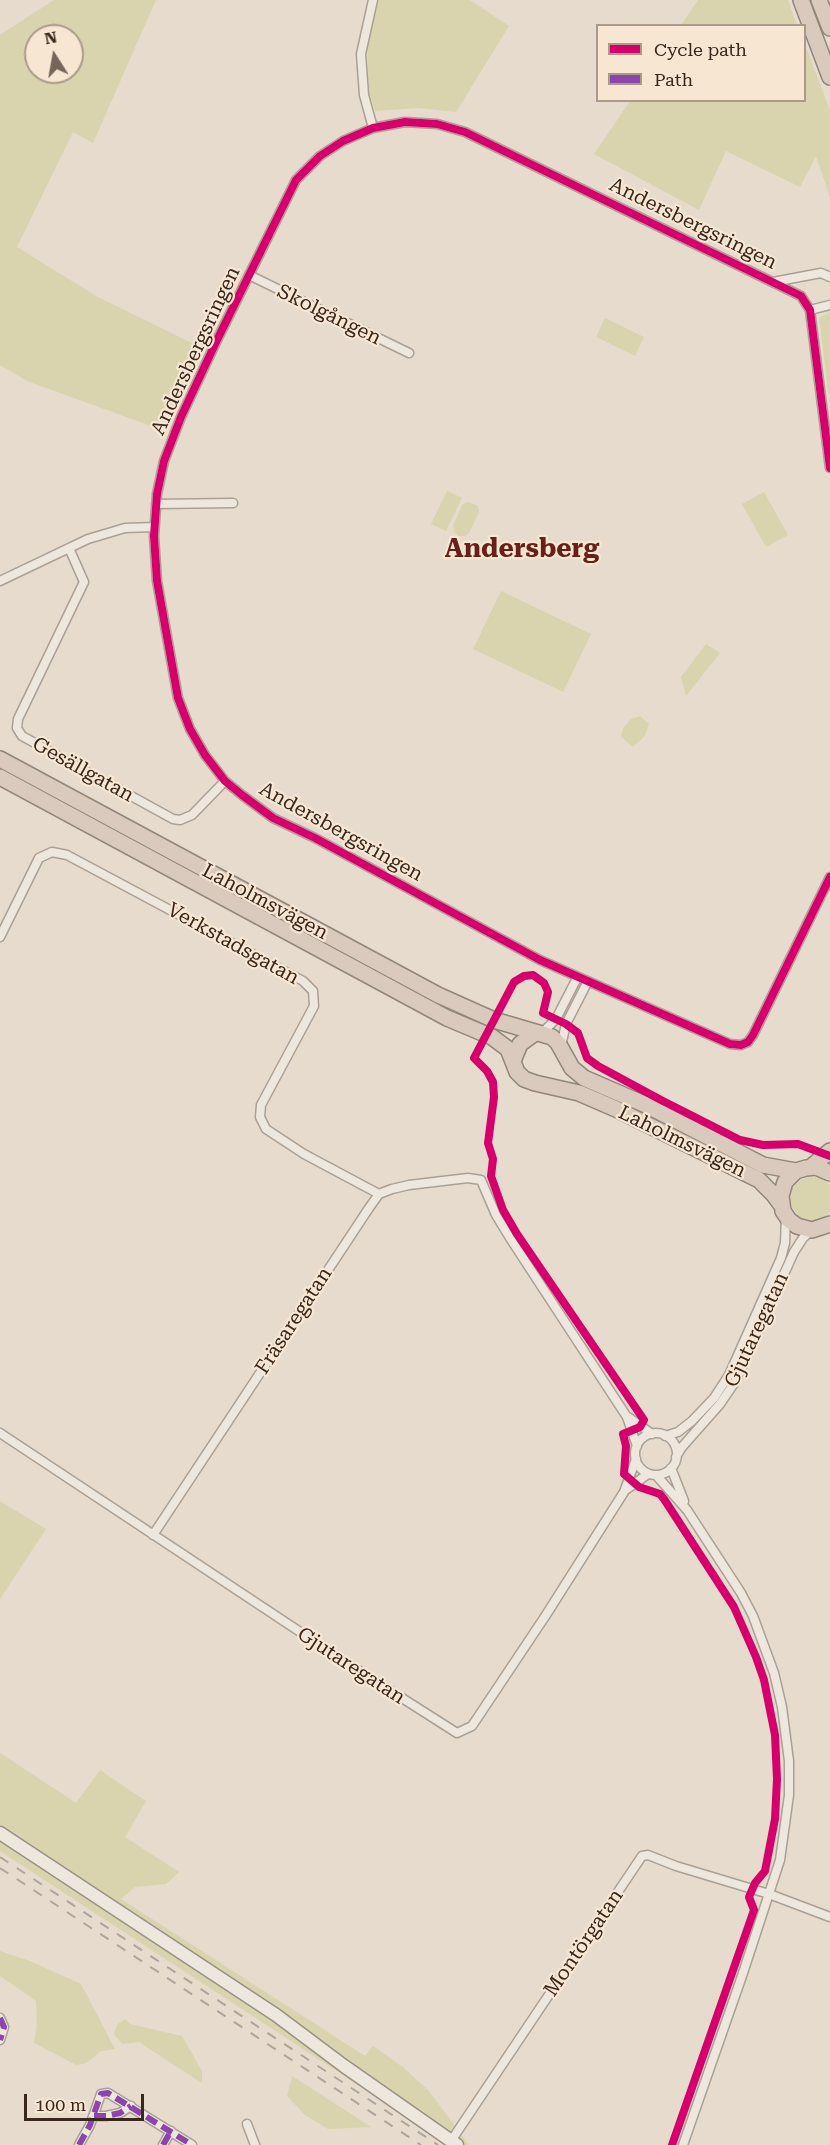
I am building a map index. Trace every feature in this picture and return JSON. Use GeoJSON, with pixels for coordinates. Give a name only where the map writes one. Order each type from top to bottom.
{"type":"FeatureCollection","features":[{"type":"Feature","properties":{"kind":"highway"},"geometry":{"type":"LineString","coordinates":[[801,0],[830,77]]}},
{"type":"Feature","properties":{"kind":"highway"},"geometry":{"type":"LineString","coordinates":[[819,0],[830,28]]}},
{"type":"Feature","properties":{"kind":"highway","name":"Laholmsvägen"},"geometry":{"type":"LineString","coordinates":[[0,759],[438,995],[494,1020],[555,1039],[572,1068],[584,1078],[644,1104],[763,1165],[803,1169],[820,1168],[830,1173]]}},
{"type":"Feature","properties":{"kind":"highway","name":"Laholmsvägen"},"geometry":{"type":"LineString","coordinates":[[0,777],[447,1018],[492,1037],[508,1049],[517,1072],[524,1079],[579,1093],[616,1109],[759,1180],[774,1195],[797,1226],[824,1227]]}},
{"type":"Feature","properties":{"kind":"highway"},"geometry":{"type":"LineString","coordinates":[[513,1061],[520,1044],[539,1033]]}},
{"type":"Feature","properties":{"kind":"highway"},"geometry":{"type":"LineString","coordinates":[[784,1211],[781,1196],[783,1186],[789,1178],[830,1151]]}},
{"type":"Feature","properties":{"kind":"main road"},"geometry":{"type":"LineString","coordinates":[[0,1833],[276,2014],[344,2066],[454,2143]]}},
{"type":"Feature","properties":{"kind":"street"},"geometry":{"type":"LineString","coordinates":[[373,0],[361,54],[364,95],[373,128]]}},
{"type":"Feature","properties":{"kind":"street","name":"Andersbergsringen"},"geometry":{"type":"LineString","coordinates":[[810,310],[801,296],[465,132],[450,126],[417,122],[373,128],[333,147],[296,180],[181,417],[164,461],[154,527],[156,578],[178,698],[190,729],[205,755],[225,781],[273,818],[315,838],[492,936],[587,983],[730,1044],[738,1045],[745,1043],[753,1035],[830,878]]}},
{"type":"Feature","properties":{"kind":"street"},"geometry":{"type":"LineString","coordinates":[[773,282],[821,273],[830,277]]}},
{"type":"Feature","properties":{"kind":"street","name":"Skolgången"},"geometry":{"type":"LineString","coordinates":[[249,275],[409,354]]}},
{"type":"Feature","properties":{"kind":"street"},"geometry":{"type":"LineString","coordinates":[[830,305],[810,310],[830,468]]}},
{"type":"Feature","properties":{"kind":"street"},"geometry":{"type":"LineString","coordinates":[[156,504],[233,503]]}},
{"type":"Feature","properties":{"kind":"street"},"geometry":{"type":"LineString","coordinates":[[0,581],[110,531],[154,527]]}},
{"type":"Feature","properties":{"kind":"street","name":"Gesällgatan"},"geometry":{"type":"LineString","coordinates":[[69,548],[84,582],[18,719],[17,728],[22,736],[173,819],[180,820],[192,815],[225,781]]}},
{"type":"Feature","properties":{"kind":"street","name":"Verkstadsgatan"},"geometry":{"type":"LineString","coordinates":[[0,937],[39,858],[52,852],[67,855],[303,981],[313,991],[314,1006],[261,1105],[260,1117],[266,1129],[276,1136],[304,1154],[379,1194]]}},
{"type":"Feature","properties":{"kind":"street"},"geometry":{"type":"LineString","coordinates":[[539,1033],[556,1019],[576,978]]}},
{"type":"Feature","properties":{"kind":"street"},"geometry":{"type":"LineString","coordinates":[[561,1049],[566,1024],[587,983]]}},
{"type":"Feature","properties":{"kind":"street"},"geometry":{"type":"LineString","coordinates":[[379,1194],[409,1185],[468,1178],[481,1180],[496,1215],[510,1238],[627,1417],[637,1446],[638,1466],[652,1475],[687,1510],[741,1593],[753,1616],[774,1673],[782,1707],[789,1761],[789,1795],[780,1860],[684,2145]]}},
{"type":"Feature","properties":{"kind":"street","name":"Fräsaregatan"},"geometry":{"type":"LineString","coordinates":[[153,1535],[333,1260],[379,1194]]}},
{"type":"Feature","properties":{"kind":"street","name":"Gjutaregatan"},"geometry":{"type":"LineString","coordinates":[[665,1436],[678,1431],[692,1421],[714,1398],[729,1375],[781,1258],[785,1243],[784,1211]]}},
{"type":"Feature","properties":{"kind":"street","name":"Gjutaregatan"},"geometry":{"type":"LineString","coordinates":[[676,1457],[720,1404],[735,1382],[794,1252],[803,1238],[824,1227]]}},
{"type":"Feature","properties":{"kind":"street"},"geometry":{"type":"LineString","coordinates":[[627,1417],[652,1434],[665,1436],[674,1444],[676,1457],[671,1468],[667,1472],[652,1475]]}},
{"type":"Feature","properties":{"kind":"street","name":"Gjutaregatan"},"geometry":{"type":"LineString","coordinates":[[0,1433],[457,1733],[472,1726],[624,1492],[636,1460]]}},
{"type":"Feature","properties":{"kind":"street"},"geometry":{"type":"LineString","coordinates":[[637,1446],[641,1440],[652,1434]]}},
{"type":"Feature","properties":{"kind":"street"},"geometry":{"type":"LineString","coordinates":[[671,1468],[687,1510]]}},
{"type":"Feature","properties":{"kind":"street","name":"Gjutaregatan"},"geometry":{"type":"LineString","coordinates":[[624,1492],[652,1475]]}},
{"type":"Feature","properties":{"kind":"street","name":"Montörgatan"},"geometry":{"type":"LineString","coordinates":[[454,2143],[642,1856],[648,1855],[676,1866],[769,1894]]}},
{"type":"Feature","properties":{"kind":"street"},"geometry":{"type":"LineString","coordinates":[[769,1894],[830,1917]]}},
{"type":"Feature","properties":{"kind":"street"},"geometry":{"type":"LineString","coordinates":[[0,2018],[4,2028],[0,2040]]}},
{"type":"Feature","properties":{"kind":"street"},"geometry":{"type":"LineString","coordinates":[[79,2145],[94,2116],[100,2094],[108,2093],[192,2145]]}},
{"type":"Feature","properties":{"kind":"street"},"geometry":{"type":"LineString","coordinates":[[94,2116],[120,2113],[131,2106]]}},
{"type":"Feature","properties":{"kind":"street"},"geometry":{"type":"LineString","coordinates":[[248,2124],[255,2139],[255,2145]]}},
{"type":"Feature","properties":{"kind":"street"},"geometry":{"type":"LineString","coordinates":[[163,2145],[171,2131]]}},
{"type":"Feature","properties":{"kind":"shaded area"},"geometry":{"type":"Polygon","coordinates":[[[54,0],[156,0],[93,143],[73,132],[17,247],[96,296],[202,348],[162,430],[27,381],[0,365],[0,35],[54,0]]]}},
{"type":"Feature","properties":{"kind":"shaded area"},"geometry":{"type":"Polygon","coordinates":[[[378,0],[470,0],[509,26],[456,112],[419,108],[375,111],[369,92],[367,46],[378,0]]]}},
{"type":"Feature","properties":{"kind":"shaded area"},"geometry":{"type":"Polygon","coordinates":[[[698,0],[788,0],[797,24],[682,24],[698,0]]]}},
{"type":"Feature","properties":{"kind":"shaded area"},"geometry":{"type":"Polygon","coordinates":[[[806,47],[830,111],[830,197],[816,156],[800,187],[726,151],[699,210],[594,154],[629,102],[806,102],[806,47]]]}},
{"type":"Feature","properties":{"kind":"shaded area"},"geometry":{"type":"Polygon","coordinates":[[[830,312],[830,405],[819,318],[830,312]]]}},
{"type":"Feature","properties":{"kind":"shaded area"},"geometry":{"type":"Polygon","coordinates":[[[605,318],[644,337],[635,356],[596,337],[605,318]]]}},
{"type":"Feature","properties":{"kind":"shaded area"},"geometry":{"type":"Polygon","coordinates":[[[447,491],[462,498],[446,531],[431,524],[447,491]]]}},
{"type":"Feature","properties":{"kind":"shaded area"},"geometry":{"type":"Polygon","coordinates":[[[764,492],[788,535],[766,547],[742,504],[764,492]]]}},
{"type":"Feature","properties":{"kind":"shaded area"},"geometry":{"type":"Polygon","coordinates":[[[468,502],[478,506],[479,512],[469,533],[465,536],[458,536],[453,526],[462,505],[468,502]]]}},
{"type":"Feature","properties":{"kind":"shaded area"},"geometry":{"type":"Polygon","coordinates":[[[501,591],[591,634],[563,692],[473,649],[501,591]]]}},
{"type":"Feature","properties":{"kind":"shaded area"},"geometry":{"type":"Polygon","coordinates":[[[706,644],[720,653],[686,696],[681,677],[706,644]]]}},
{"type":"Feature","properties":{"kind":"shaded area"},"geometry":{"type":"Polygon","coordinates":[[[640,716],[649,724],[645,736],[633,747],[621,737],[623,728],[631,719],[640,716]]]}},
{"type":"Feature","properties":{"kind":"shaded area"},"geometry":{"type":"Polygon","coordinates":[[[808,1177],[821,1178],[830,1185],[830,1212],[824,1218],[815,1221],[799,1217],[790,1204],[792,1188],[799,1181],[808,1177]]]}},
{"type":"Feature","properties":{"kind":"shaded area"},"geometry":{"type":"Polygon","coordinates":[[[0,1501],[46,1529],[0,1599],[0,1501]]]}},
{"type":"Feature","properties":{"kind":"shaded area"},"geometry":{"type":"Polygon","coordinates":[[[0,1753],[76,1803],[100,1770],[146,1801],[125,1837],[179,1872],[166,1884],[135,1887],[121,1899],[365,2056],[373,2046],[383,2053],[404,2068],[429,2091],[469,2145],[450,2145],[0,1851],[0,1753]]]}},
{"type":"Feature","properties":{"kind":"shaded area"},"geometry":{"type":"Polygon","coordinates":[[[0,1951],[30,1961],[81,1984],[115,2049],[101,2051],[86,2063],[76,2065],[34,2043],[37,2023],[36,2001],[0,1976],[0,1951]]]}},
{"type":"Feature","properties":{"kind":"shaded area"},"geometry":{"type":"Polygon","coordinates":[[[125,2019],[130,2024],[182,2036],[202,2071],[202,2083],[139,2042],[122,2044],[114,2034],[117,2025],[125,2019]]]}},
{"type":"Feature","properties":{"kind":"shaded area"},"geometry":{"type":"Polygon","coordinates":[[[292,2076],[371,2127],[328,2129],[305,2115],[287,2096],[292,2076]]]}},
{"type":"Feature","properties":{"kind":"railway"},"geometry":{"type":"LineString","coordinates":[[0,1857],[438,2145]]}},
{"type":"Feature","properties":{"kind":"railway"},"geometry":{"type":"LineString","coordinates":[[0,1868],[421,2145]]}},
{"type":"Feature","properties":{"kind":"marked path"},"geometry":{"type":"LineString","coordinates":[[0,2018],[4,2027],[0,2040]]}},
{"type":"Feature","properties":{"kind":"marked path"},"geometry":{"type":"LineString","coordinates":[[79,2145],[90,2125],[101,2094],[108,2093],[192,2145]]}},
{"type":"Feature","properties":{"kind":"marked path"},"geometry":{"type":"LineString","coordinates":[[94,2116],[120,2113],[131,2106]]}},
{"type":"Feature","properties":{"kind":"marked path"},"geometry":{"type":"LineString","coordinates":[[163,2145],[171,2131]]}},
{"type":"Feature","properties":{"kind":"cycle path"},"geometry":{"type":"LineString","coordinates":[[830,468],[810,310],[801,296],[465,132],[437,124],[405,122],[373,128],[343,141],[320,156],[296,180],[181,417],[164,461],[157,494],[154,536],[157,581],[178,698],[190,729],[205,755],[225,781],[273,818],[315,838],[540,960],[730,1044],[741,1045],[748,1042],[753,1035],[830,877]]}},
{"type":"Feature","properties":{"kind":"cycle path"},"geometry":{"type":"LineString","coordinates":[[672,2145],[754,1910],[749,1897],[755,1883],[765,1871],[775,1819],[777,1779],[775,1735],[764,1680],[734,1607],[660,1494],[639,1487],[624,1474],[626,1446],[623,1434],[640,1427],[644,1420],[503,1210],[491,1176],[493,1159],[488,1143],[494,1097],[493,1082],[487,1071],[474,1058],[514,982],[524,976],[533,975],[544,983],[548,992],[543,1013],[566,1024],[578,1033],[587,1058],[598,1066],[740,1140],[763,1145],[798,1144],[830,1156]]}},
{"type":"Feature","properties":{"kind":"district","name":"Andersberg"},"geometry":{"type":"Point","coordinates":[522,549]}}]}
